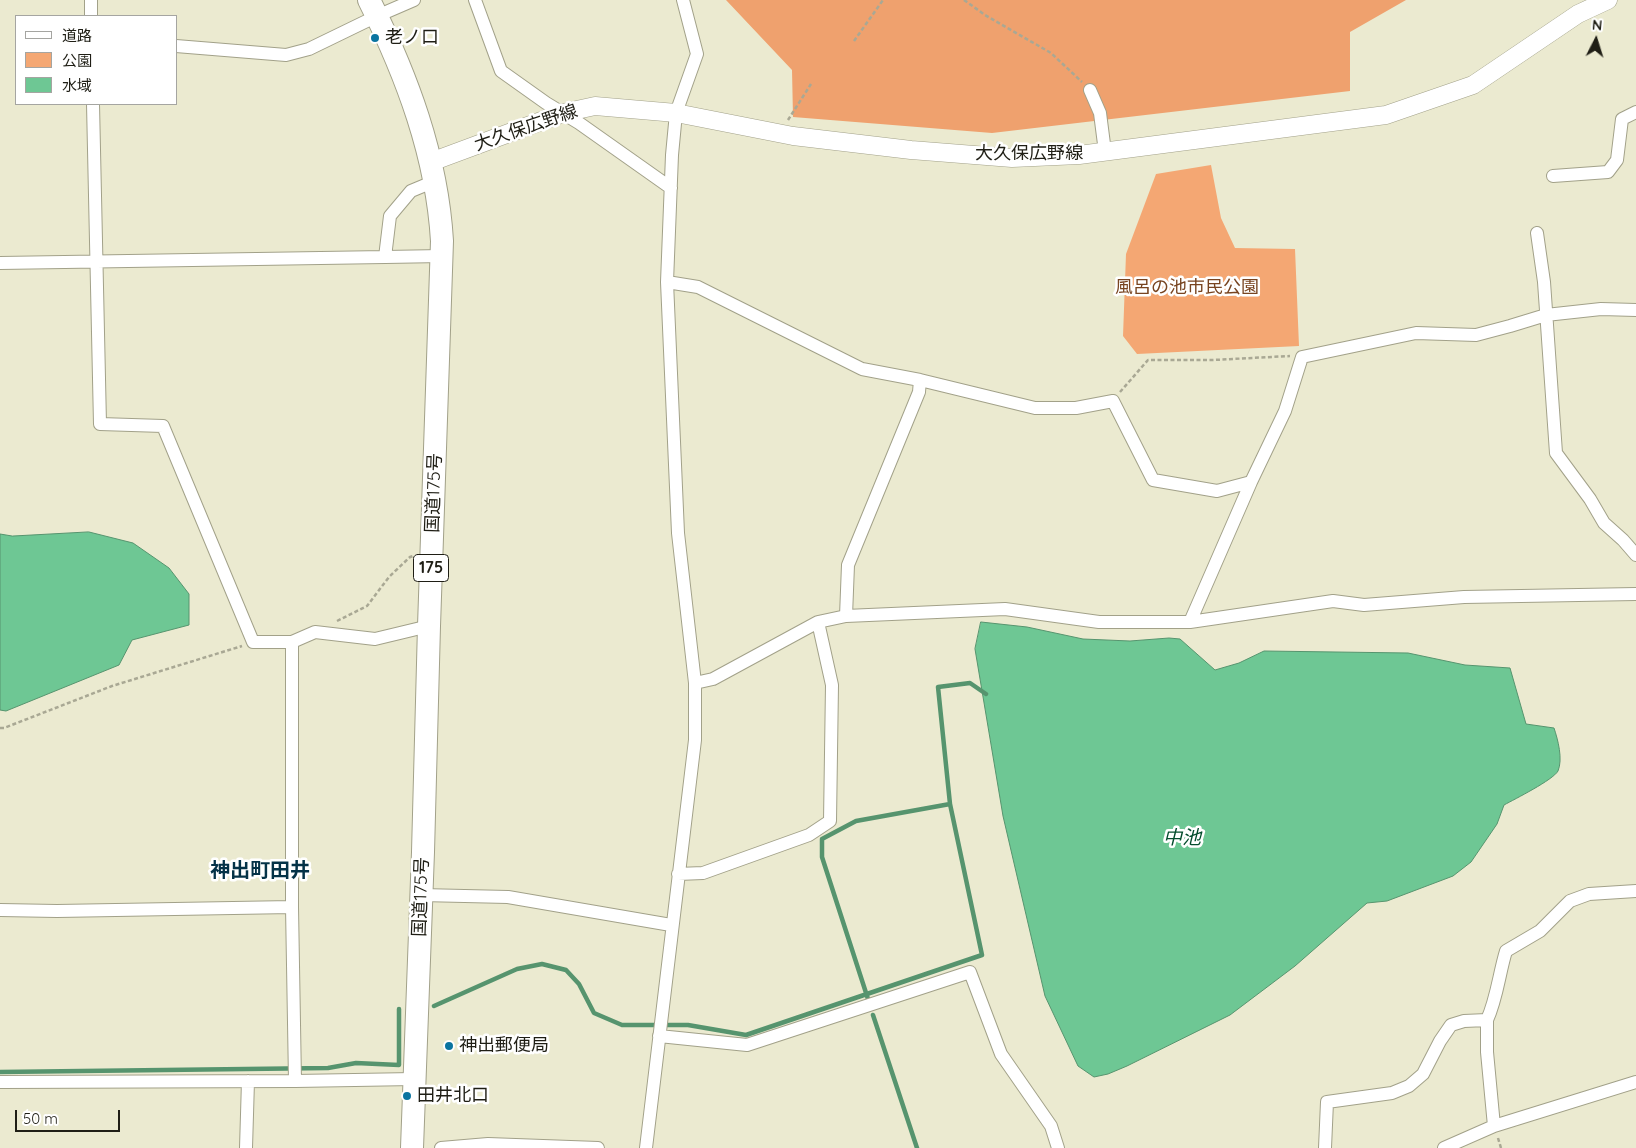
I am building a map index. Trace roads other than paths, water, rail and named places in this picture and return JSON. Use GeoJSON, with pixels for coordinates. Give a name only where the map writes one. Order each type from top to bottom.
{"type":"FeatureCollection","features":[{"type":"Feature","properties":{"kind":"highway","name":"国道175号"},"geometry":{"type":"LineString","coordinates":[[373,8],[400,66],[417,113],[433,172],[440,213],[442,256],[428,626],[412,1148]]}},
{"type":"Feature","properties":{"kind":"street"},"geometry":{"type":"LineString","coordinates":[[91,0],[91,15]]}},
{"type":"Feature","properties":{"kind":"street"},"geometry":{"type":"LineString","coordinates":[[178,46],[286,55],[309,49],[373,8],[414,0]]}},
{"type":"Feature","properties":{"kind":"street"},"geometry":{"type":"LineString","coordinates":[[475,0],[501,71],[671,188]]}},
{"type":"Feature","properties":{"kind":"street"},"geometry":{"type":"LineString","coordinates":[[646,1148],[694,740],[695,683],[678,533],[667,282],[676,113],[697,54],[683,0]]}},
{"type":"Feature","properties":{"kind":"street","name":"大久保広野線"},"geometry":{"type":"LineString","coordinates":[[433,172],[563,113],[594,106],[676,113],[779,134],[911,150],[1012,158],[1079,155],[1386,115],[1473,86],[1578,14],[1608,0]]}},
{"type":"Feature","properties":{"kind":"street"},"geometry":{"type":"LineString","coordinates":[[1090,90],[1100,113],[1105,152]]}},
{"type":"Feature","properties":{"kind":"street"},"geometry":{"type":"LineString","coordinates":[[93,105],[100,424],[163,426],[252,642],[292,642],[316,632],[375,639],[428,626]]}},
{"type":"Feature","properties":{"kind":"street"},"geometry":{"type":"LineString","coordinates":[[1552,176],[1608,172],[1617,160],[1622,119],[1636,112]]}},
{"type":"Feature","properties":{"kind":"street"},"geometry":{"type":"LineString","coordinates":[[385,257],[390,216],[411,191],[433,172]]}},
{"type":"Feature","properties":{"kind":"street"},"geometry":{"type":"LineString","coordinates":[[1538,233],[1544,282],[1556,453],[1590,499],[1604,523],[1636,555]]}},
{"type":"Feature","properties":{"kind":"street"},"geometry":{"type":"LineString","coordinates":[[0,263],[442,256]]}},
{"type":"Feature","properties":{"kind":"street"},"geometry":{"type":"LineString","coordinates":[[667,282],[698,287],[862,369],[920,380],[1035,408],[1076,408],[1113,401],[1153,480],[1217,491],[1251,482]]}},
{"type":"Feature","properties":{"kind":"street"},"geometry":{"type":"LineString","coordinates":[[1190,622],[1284,411],[1302,357],[1416,333],[1476,335],[1546,315],[1601,309],[1636,310]]}},
{"type":"Feature","properties":{"kind":"street"},"geometry":{"type":"LineString","coordinates":[[846,616],[848,565],[919,392],[920,380]]}},
{"type":"Feature","properties":{"kind":"street"},"geometry":{"type":"LineString","coordinates":[[695,683],[712,680],[818,622],[846,616],[1005,609],[1099,622],[1190,622],[1333,601],[1364,605],[1464,597],[1636,594]]}},
{"type":"Feature","properties":{"kind":"street"},"geometry":{"type":"LineString","coordinates":[[678,874],[703,873],[809,835],[830,821],[832,685],[818,622]]}},
{"type":"Feature","properties":{"kind":"street"},"geometry":{"type":"LineString","coordinates":[[292,642],[294,1081]]}},
{"type":"Feature","properties":{"kind":"street"},"geometry":{"type":"LineString","coordinates":[[1494,1126],[1487,1052],[1487,1020],[1494,1005],[1499,974],[1506,951],[1540,931],[1570,901],[1589,894],[1636,891]]}},
{"type":"Feature","properties":{"kind":"street"},"geometry":{"type":"LineString","coordinates":[[421,895],[508,897],[671,925]]}},
{"type":"Feature","properties":{"kind":"street"},"geometry":{"type":"LineString","coordinates":[[0,910],[57,911],[292,907]]}},
{"type":"Feature","properties":{"kind":"street"},"geometry":{"type":"LineString","coordinates":[[659,1036],[747,1045],[970,972],[1001,1054],[1051,1126],[1058,1148]]}},
{"type":"Feature","properties":{"kind":"street"},"geometry":{"type":"LineString","coordinates":[[1325,1148],[1327,1102],[1392,1093],[1409,1086],[1423,1074],[1440,1041],[1451,1025],[1464,1021],[1487,1020]]}},
{"type":"Feature","properties":{"kind":"street"},"geometry":{"type":"LineString","coordinates":[[0,1082],[294,1081],[414,1078]]}},
{"type":"Feature","properties":{"kind":"street"},"geometry":{"type":"LineString","coordinates":[[246,1148],[248,1081]]}},
{"type":"Feature","properties":{"kind":"street"},"geometry":{"type":"LineString","coordinates":[[1444,1148],[1494,1126],[1636,1082]]}},
{"type":"Feature","properties":{"kind":"street"},"geometry":{"type":"LineString","coordinates":[[440,1148],[488,1144],[598,1148]]}},
{"type":"Feature","properties":{"kind":"water"},"geometry":{"type":"Polygon","coordinates":[[[89,532],[133,543],[169,568],[189,594],[189,625],[132,640],[119,665],[6,711],[0,710],[0,534],[12,536],[89,532]]]}},
{"type":"Feature","properties":{"kind":"water","name":"中池"},"geometry":{"type":"Polygon","coordinates":[[[981,622],[1027,627],[1083,639],[1130,641],[1180,639],[1215,670],[1239,663],[1264,651],[1408,653],[1465,665],[1510,668],[1526,724],[1554,728],[1559,750],[1560,761],[1558,771],[1549,779],[1504,805],[1497,824],[1471,862],[1453,876],[1387,901],[1367,903],[1295,966],[1230,1015],[1127,1066],[1108,1074],[1094,1077],[1078,1066],[1045,996],[1003,816],[975,649],[981,622]]]}},
{"type":"Feature","properties":{"kind":"waterway"},"geometry":{"type":"LineString","coordinates":[[434,1006],[517,969],[542,964],[566,970],[579,984],[594,1013],[622,1025],[688,1025],[746,1035],[982,955],[950,804],[938,687],[970,683],[986,694]]}},
{"type":"Feature","properties":{"kind":"waterway"},"geometry":{"type":"LineString","coordinates":[[868,999],[822,857],[822,839],[856,821],[950,804]]}},
{"type":"Feature","properties":{"kind":"waterway"},"geometry":{"type":"LineString","coordinates":[[0,1072],[328,1068],[356,1063],[399,1065],[399,1009]]}},
{"type":"Feature","properties":{"kind":"waterway"},"geometry":{"type":"LineString","coordinates":[[873,1015],[917,1148]]}},
{"type":"Feature","properties":{"kind":"place","name":"老ノ口"},"geometry":{"type":"Point","coordinates":[375,38]}},
{"type":"Feature","properties":{"kind":"place","name":"神出郵便局"},"geometry":{"type":"Point","coordinates":[449,1046]}},
{"type":"Feature","properties":{"kind":"place","name":"田井北口"},"geometry":{"type":"Point","coordinates":[407,1096]}},
{"type":"Feature","properties":{"kind":"district","name":"神出町田井"},"geometry":{"type":"Point","coordinates":[260,871]}},
{"type":"Feature","properties":{"kind":"park label","name":"風呂の池市民公園"},"geometry":{"type":"Point","coordinates":[1187,288]}}]}
